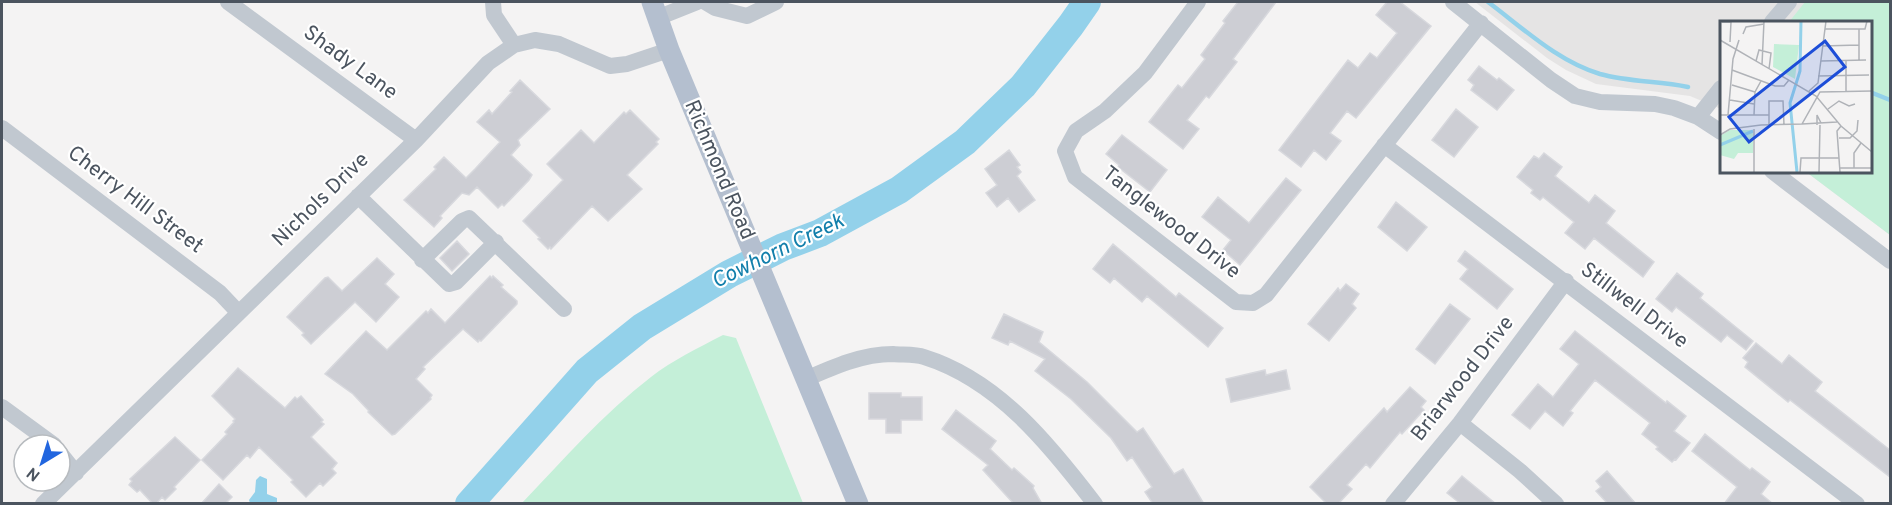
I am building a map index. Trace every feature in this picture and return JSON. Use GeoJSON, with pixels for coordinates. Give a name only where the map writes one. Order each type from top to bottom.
{"type":"FeatureCollection","features":[{"type":"Feature","properties":{"kind":"main road","name":"Richmond Road"},"geometry":{"type":"LineString","coordinates":[[654,10],[858,504]]}},
{"type":"Feature","properties":{"kind":"street","name":"Shady Lane"},"geometry":{"type":"LineString","coordinates":[[228,2],[416,140]]}},
{"type":"Feature","properties":{"kind":"street"},"geometry":{"type":"LineString","coordinates":[[494,2],[494,15],[514,45]]}},
{"type":"Feature","properties":{"kind":"street"},"geometry":{"type":"LineString","coordinates":[[654,10],[697,2]]}},
{"type":"Feature","properties":{"kind":"street"},"geometry":{"type":"LineString","coordinates":[[705,2],[715,9],[747,16],[776,2]]}},
{"type":"Feature","properties":{"kind":"street","name":"Tanglewood Drive"},"geometry":{"type":"LineString","coordinates":[[1198,2],[1145,73],[1105,111],[1076,131],[1065,151],[1075,177],[1236,302],[1253,303],[1266,294],[1481,23]]}},
{"type":"Feature","properties":{"kind":"street"},"geometry":{"type":"LineString","coordinates":[[1453,2],[1551,80],[1575,96],[1600,102],[1655,104],[1674,108],[1698,117],[1720,131]]}},
{"type":"Feature","properties":{"kind":"street"},"geometry":{"type":"LineString","coordinates":[[1773,21],[1788,2]]}},
{"type":"Feature","properties":{"kind":"street","name":"Nichols Drive"},"geometry":{"type":"LineString","coordinates":[[43,504],[416,140],[488,63],[514,45],[535,40],[559,44],[610,66],[627,64],[669,50]]}},
{"type":"Feature","properties":{"kind":"street"},"geometry":{"type":"LineString","coordinates":[[1698,117],[1720,89]]}},
{"type":"Feature","properties":{"kind":"street","name":"Cherry Hill Street"},"geometry":{"type":"LineString","coordinates":[[2,128],[220,293],[238,312]]}},
{"type":"Feature","properties":{"kind":"street","name":"Stillwell Drive"},"geometry":{"type":"LineString","coordinates":[[1384,145],[1857,504]]}},
{"type":"Feature","properties":{"kind":"street"},"geometry":{"type":"LineString","coordinates":[[1773,172],[1890,261]]}},
{"type":"Feature","properties":{"kind":"street"},"geometry":{"type":"LineString","coordinates":[[358,196],[446,283],[453,284],[496,242]]}},
{"type":"Feature","properties":{"kind":"street"},"geometry":{"type":"LineString","coordinates":[[423,260],[465,219],[473,219],[564,309]]}},
{"type":"Feature","properties":{"kind":"street","name":"Briarwood Drive"},"geometry":{"type":"LineString","coordinates":[[1393,504],[1460,423],[1566,281]]}},
{"type":"Feature","properties":{"kind":"street"},"geometry":{"type":"LineString","coordinates":[[806,379],[847,361],[890,354],[923,357],[955,370],[1018,414],[1068,468],[1095,504]]}},
{"type":"Feature","properties":{"kind":"street"},"geometry":{"type":"LineString","coordinates":[[2,407],[38,433]]}},
{"type":"Feature","properties":{"kind":"street"},"geometry":{"type":"LineString","coordinates":[[1460,423],[1520,471],[1556,504]]}},
{"type":"Feature","properties":{"kind":"street"},"geometry":{"type":"LineString","coordinates":[[72,468],[76,473]]}},
{"type":"Feature","properties":{"kind":"shaded area"},"geometry":{"type":"Polygon","coordinates":[[[1475,2],[1890,2],[1890,235],[1806,172],[1871,172],[1871,21],[1720,21],[1720,109],[1690,96],[1596,84],[1547,58],[1475,2]]]}},
{"type":"Feature","properties":{"kind":"green space"},"geometry":{"type":"Polygon","coordinates":[[[1805,2],[1890,2],[1890,235],[1806,172],[1871,172],[1871,21],[1790,21],[1805,2]]]}},
{"type":"Feature","properties":{"kind":"green space"},"geometry":{"type":"Polygon","coordinates":[[[723,335],[736,338],[803,503],[522,503],[633,391],[668,365],[723,335]]]}},
{"type":"Feature","properties":{"kind":"water"},"geometry":{"type":"Polygon","coordinates":[[[260,476],[267,479],[267,494],[277,498],[277,503],[250,503],[249,500],[255,492],[256,480],[260,476]]]}},
{"type":"Feature","properties":{"kind":"building"},"geometry":{"type":"Polygon","coordinates":[[[1238,2],[1276,2],[1233,59],[1237,62],[1209,98],[1206,96],[1187,120],[1199,129],[1183,149],[1149,122],[1178,85],[1182,88],[1205,59],[1201,55],[1238,2]]]}},
{"type":"Feature","properties":{"kind":"building"},"geometry":{"type":"Polygon","coordinates":[[[1387,2],[1400,2],[1431,26],[1356,118],[1347,111],[1330,133],[1341,141],[1326,160],[1314,150],[1301,167],[1279,150],[1348,60],[1358,68],[1370,53],[1377,58],[1397,33],[1376,15],[1387,2]]]}},
{"type":"Feature","properties":{"kind":"building"},"geometry":{"type":"Polygon","coordinates":[[[1479,66],[1514,90],[1497,110],[1471,90],[1474,85],[1468,80],[1479,66]]]}},
{"type":"Feature","properties":{"kind":"building"},"geometry":{"type":"Polygon","coordinates":[[[520,80],[550,109],[518,140],[520,145],[511,155],[532,175],[504,206],[502,204],[498,208],[477,187],[469,195],[462,193],[440,216],[442,218],[434,227],[404,200],[436,169],[434,167],[444,157],[466,178],[475,169],[500,142],[477,122],[489,110],[492,114],[520,80]]]}},
{"type":"Feature","properties":{"kind":"building"},"geometry":{"type":"Polygon","coordinates":[[[1456,109],[1478,127],[1454,157],[1432,140],[1456,109]]]}},
{"type":"Feature","properties":{"kind":"building"},"geometry":{"type":"Polygon","coordinates":[[[630,110],[659,139],[656,142],[658,144],[627,175],[642,189],[608,221],[592,206],[551,249],[550,247],[548,249],[523,221],[563,180],[547,164],[581,130],[594,143],[624,112],[626,114],[630,110]]]}},
{"type":"Feature","properties":{"kind":"building"},"geometry":{"type":"Polygon","coordinates":[[[1122,135],[1167,170],[1150,192],[1118,167],[1119,165],[1106,154],[1122,135]]]}},
{"type":"Feature","properties":{"kind":"building"},"geometry":{"type":"Polygon","coordinates":[[[1009,150],[1020,165],[1017,167],[1021,172],[1017,176],[1035,200],[1019,212],[1008,198],[997,207],[986,193],[997,185],[985,169],[1009,150]]]}},
{"type":"Feature","properties":{"kind":"building"},"geometry":{"type":"Polygon","coordinates":[[[1544,153],[1562,167],[1555,176],[1589,203],[1595,195],[1615,211],[1606,223],[1654,262],[1643,277],[1594,238],[1585,249],[1565,233],[1574,222],[1543,197],[1540,200],[1531,193],[1533,190],[1517,177],[1534,156],[1539,159],[1544,153]]]}},
{"type":"Feature","properties":{"kind":"building"},"geometry":{"type":"Polygon","coordinates":[[[1286,178],[1301,190],[1240,265],[1223,250],[1231,240],[1202,217],[1218,197],[1249,223],[1286,178]]]}},
{"type":"Feature","properties":{"kind":"building"},"geometry":{"type":"Polygon","coordinates":[[[1396,202],[1427,227],[1407,251],[1378,227],[1396,202]]]}},
{"type":"Feature","properties":{"kind":"building"},"geometry":{"type":"Polygon","coordinates":[[[457,241],[469,254],[452,271],[440,258],[457,241]]]}},
{"type":"Feature","properties":{"kind":"building"},"geometry":{"type":"Polygon","coordinates":[[[1113,244],[1176,297],[1179,293],[1223,328],[1208,347],[1147,296],[1142,302],[1114,278],[1110,283],[1093,269],[1113,244]]]}},
{"type":"Feature","properties":{"kind":"building"},"geometry":{"type":"Polygon","coordinates":[[[1465,251],[1513,289],[1497,309],[1460,279],[1468,269],[1458,261],[1465,251]]]}},
{"type":"Feature","properties":{"kind":"building"},"geometry":{"type":"Polygon","coordinates":[[[377,258],[394,274],[385,284],[399,297],[376,322],[355,302],[311,344],[302,335],[304,333],[287,317],[325,278],[328,277],[342,291],[377,258]]]}},
{"type":"Feature","properties":{"kind":"building"},"geometry":{"type":"Polygon","coordinates":[[[1677,273],[1703,294],[1700,298],[1753,341],[1746,350],[1727,335],[1721,342],[1676,307],[1672,312],[1656,299],[1677,273]]]}},
{"type":"Feature","properties":{"kind":"building"},"geometry":{"type":"Polygon","coordinates":[[[490,276],[503,285],[501,287],[517,301],[517,304],[481,341],[478,342],[463,329],[423,367],[425,369],[416,379],[432,395],[431,399],[395,434],[392,435],[353,394],[325,374],[366,331],[387,350],[426,311],[428,313],[431,309],[445,323],[490,276]]]}},
{"type":"Feature","properties":{"kind":"building"},"geometry":{"type":"Polygon","coordinates":[[[1346,284],[1359,294],[1352,304],[1356,308],[1329,341],[1308,324],[1338,288],[1340,291],[1346,284]]]}},
{"type":"Feature","properties":{"kind":"building"},"geometry":{"type":"Polygon","coordinates":[[[1450,304],[1470,319],[1435,364],[1416,349],[1450,304]]]}},
{"type":"Feature","properties":{"kind":"building"},"geometry":{"type":"Polygon","coordinates":[[[1004,314],[1043,332],[1039,342],[1087,382],[1137,432],[1143,428],[1174,474],[1183,469],[1204,504],[1153,504],[1145,492],[1152,487],[1132,457],[1127,461],[1111,438],[1071,399],[1035,371],[1045,359],[1010,341],[1008,345],[992,338],[1004,314]]]}},
{"type":"Feature","properties":{"kind":"building"},"geometry":{"type":"Polygon","coordinates":[[[1575,331],[1666,403],[1667,401],[1686,416],[1674,431],[1690,443],[1676,460],[1672,462],[1642,434],[1650,423],[1595,380],[1570,411],[1573,413],[1563,426],[1545,411],[1530,429],[1512,415],[1538,384],[1553,397],[1579,364],[1560,349],[1575,331]]]}},
{"type":"Feature","properties":{"kind":"building"},"geometry":{"type":"Polygon","coordinates":[[[1756,343],[1782,364],[1789,355],[1822,382],[1815,391],[1890,450],[1890,477],[1790,400],[1788,402],[1745,367],[1748,362],[1743,358],[1756,343]]]}},
{"type":"Feature","properties":{"kind":"building"},"geometry":{"type":"Polygon","coordinates":[[[238,368],[285,408],[295,397],[297,399],[301,396],[323,420],[321,422],[324,424],[311,437],[337,463],[332,469],[336,473],[323,486],[320,483],[306,497],[291,482],[293,480],[259,447],[250,458],[247,455],[223,480],[202,460],[227,434],[225,432],[234,422],[235,419],[212,396],[238,368]]]}},
{"type":"Feature","properties":{"kind":"building"},"geometry":{"type":"Polygon","coordinates":[[[1265,370],[1266,375],[1286,370],[1290,389],[1231,402],[1226,379],[1265,370]]]}},
{"type":"Feature","properties":{"kind":"building"},"geometry":{"type":"Polygon","coordinates":[[[1410,387],[1426,401],[1421,407],[1424,410],[1402,434],[1400,432],[1370,468],[1366,464],[1347,485],[1352,489],[1338,504],[1327,504],[1310,487],[1384,408],[1387,412],[1410,387]]]}},
{"type":"Feature","properties":{"kind":"building"},"geometry":{"type":"Polygon","coordinates":[[[869,393],[901,393],[901,397],[922,397],[922,420],[901,420],[901,433],[886,433],[886,419],[869,419],[869,393]]]}},
{"type":"Feature","properties":{"kind":"building"},"geometry":{"type":"Polygon","coordinates":[[[956,410],[996,441],[990,449],[1012,470],[1014,468],[1034,486],[1042,504],[1014,504],[983,470],[988,465],[942,429],[956,410]]]}},
{"type":"Feature","properties":{"kind":"building"},"geometry":{"type":"Polygon","coordinates":[[[1705,434],[1750,470],[1752,468],[1770,482],[1761,494],[1773,504],[1724,504],[1737,487],[1692,451],[1705,434]]]}},
{"type":"Feature","properties":{"kind":"building"},"geometry":{"type":"Polygon","coordinates":[[[175,437],[200,460],[165,500],[162,497],[156,504],[153,504],[140,490],[137,492],[129,485],[132,481],[130,479],[175,437]]]}},
{"type":"Feature","properties":{"kind":"building"},"geometry":{"type":"Polygon","coordinates":[[[1607,471],[1636,504],[1608,504],[1596,491],[1601,487],[1596,481],[1607,471]]]}},
{"type":"Feature","properties":{"kind":"building"},"geometry":{"type":"Polygon","coordinates":[[[1462,476],[1496,504],[1461,504],[1447,493],[1462,476]]]}},
{"type":"Feature","properties":{"kind":"building"},"geometry":{"type":"Polygon","coordinates":[[[219,484],[232,497],[225,504],[201,504],[219,484]]]}},
{"type":"Feature","properties":{"kind":"waterway","name":"Cowhorn Creek"},"geometry":{"type":"LineString","coordinates":[[469,504],[587,371],[642,327],[729,274],[783,247],[820,233],[899,190],[965,142],[1023,86],[1087,2]]}},
{"type":"Feature","properties":{"kind":"waterway"},"geometry":{"type":"LineString","coordinates":[[1488,2],[1541,43],[1584,68],[1611,77],[1688,87]]}},
{"type":"Feature","properties":{"kind":"waterway"},"geometry":{"type":"LineString","coordinates":[[1871,92],[1890,100]]}}]}
